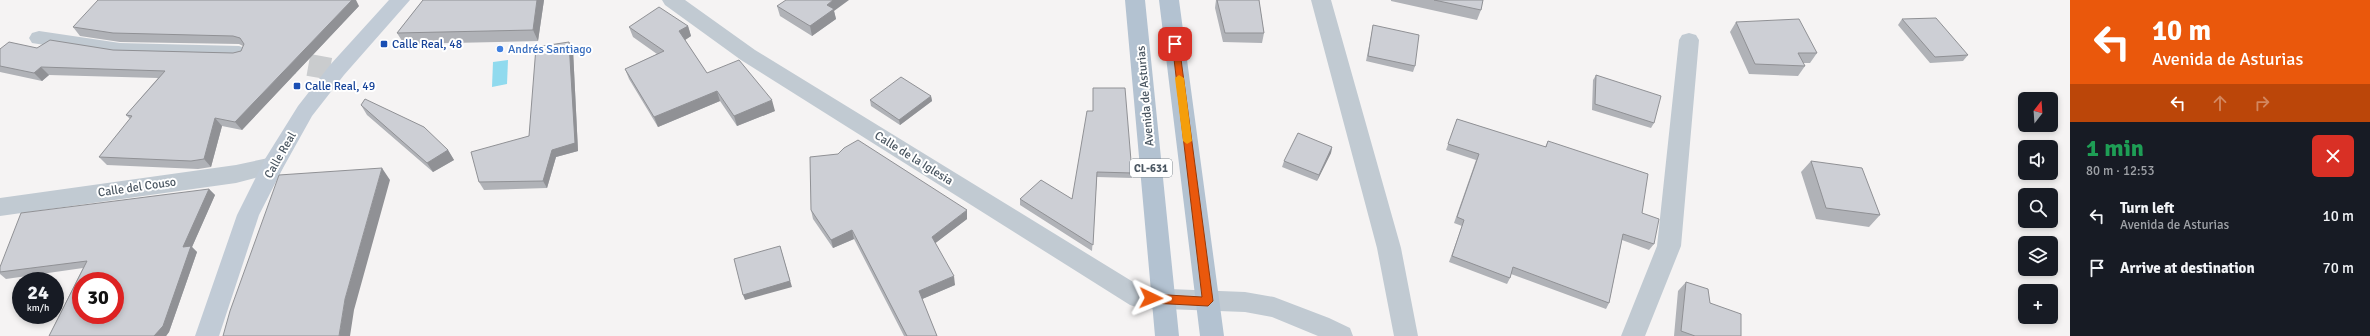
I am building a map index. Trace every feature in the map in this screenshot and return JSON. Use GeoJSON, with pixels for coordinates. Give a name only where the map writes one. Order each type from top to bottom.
{"type":"FeatureCollection","features":[{"type":"Feature","properties":{"kind":"main road","name":"Calle Real"},"geometry":{"type":"LineString","coordinates":[[207,336],[248,215],[273,165],[305,111],[336,70],[400,0]]}},
{"type":"Feature","properties":{"kind":"main road","name":"Avenida de Asturias"},"geometry":{"type":"LineString","coordinates":[[1135,0],[1167,336]]}},
{"type":"Feature","properties":{"kind":"main road","name":"CL-631"},"geometry":{"type":"LineString","coordinates":[[1169,0],[1212,336]]}},
{"type":"Feature","properties":{"kind":"street","name":"Calle de la Iglesia"},"geometry":{"type":"LineString","coordinates":[[672,0],[748,55],[1139,298],[1245,302],[1274,307],[1320,325],[1341,336]]}},
{"type":"Feature","properties":{"kind":"street"},"geometry":{"type":"LineString","coordinates":[[1321,0],[1389,248],[1406,336]]}},
{"type":"Feature","properties":{"kind":"street"},"geometry":{"type":"LineString","coordinates":[[39,38],[120,50],[239,53]]}},
{"type":"Feature","properties":{"kind":"street"},"geometry":{"type":"LineString","coordinates":[[1633,336],[1669,246],[1689,40]]}},
{"type":"Feature","properties":{"kind":"street","name":"Calle del Couso"},"geometry":{"type":"LineString","coordinates":[[0,207],[236,174],[273,165]]}},
{"type":"Feature","properties":{"kind":"water"},"geometry":{"type":"Polygon","coordinates":[[[508,60],[507,84],[492,87],[493,62],[508,60]]]}},
{"type":"Feature","properties":{"kind":"building"},"geometry":{"type":"Polygon","coordinates":[[[98,0],[352,0],[235,122],[215,118],[204,159],[191,161],[99,157],[132,116],[126,115],[165,71],[41,67],[34,73],[0,66],[0,49],[9,42],[37,48],[50,40],[113,50],[233,53],[241,51],[244,44],[240,38],[233,36],[113,33],[73,27],[98,0]]]}},
{"type":"Feature","properties":{"kind":"building"},"geometry":{"type":"Polygon","coordinates":[[[423,0],[537,0],[533,30],[397,33],[423,0]]]}},
{"type":"Feature","properties":{"kind":"building"},"geometry":{"type":"Polygon","coordinates":[[[786,0],[833,0],[827,5],[834,9],[810,26],[777,6],[786,0]]]}},
{"type":"Feature","properties":{"kind":"building"},"geometry":{"type":"Polygon","coordinates":[[[1217,0],[1259,0],[1264,33],[1225,33],[1217,0]]]}},
{"type":"Feature","properties":{"kind":"building"},"geometry":{"type":"Polygon","coordinates":[[[1434,0],[1483,0],[1481,10],[1434,0]]]}},
{"type":"Feature","properties":{"kind":"building"},"geometry":{"type":"Polygon","coordinates":[[[659,7],[688,26],[679,31],[707,73],[739,60],[772,100],[734,116],[717,91],[654,117],[625,69],[664,51],[629,27],[659,7]]]}},
{"type":"Feature","properties":{"kind":"building"},"geometry":{"type":"Polygon","coordinates":[[[1936,18],[1968,55],[1935,57],[1902,19],[1936,18]]]}},
{"type":"Feature","properties":{"kind":"building"},"geometry":{"type":"Polygon","coordinates":[[[1799,19],[1817,53],[1798,53],[1805,66],[1755,64],[1736,22],[1799,19]]]}},
{"type":"Feature","properties":{"kind":"building"},"geometry":{"type":"Polygon","coordinates":[[[1373,25],[1419,35],[1415,66],[1368,56],[1373,25]]]}},
{"type":"Feature","properties":{"kind":"building"},"geometry":{"type":"Polygon","coordinates":[[[569,42],[575,143],[552,150],[543,181],[479,182],[471,152],[529,136],[536,47],[569,42]]]}},
{"type":"Feature","properties":{"kind":"building"},"geometry":{"type":"Polygon","coordinates":[[[1596,75],[1661,96],[1654,123],[1595,104],[1596,75]]]}},
{"type":"Feature","properties":{"kind":"building"},"geometry":{"type":"Polygon","coordinates":[[[901,77],[931,96],[899,120],[870,100],[901,77]]]}},
{"type":"Feature","properties":{"kind":"building"},"geometry":{"type":"Polygon","coordinates":[[[1093,88],[1125,88],[1132,173],[1097,172],[1093,245],[1020,199],[1041,180],[1072,199],[1087,111],[1093,111],[1093,88]]]}},
{"type":"Feature","properties":{"kind":"building"},"geometry":{"type":"Polygon","coordinates":[[[365,99],[424,127],[448,150],[427,163],[361,105],[365,99]]]}},
{"type":"Feature","properties":{"kind":"building"},"geometry":{"type":"Polygon","coordinates":[[[1457,119],[1546,147],[1548,141],[1648,174],[1642,213],[1659,219],[1654,244],[1623,234],[1609,303],[1513,267],[1510,278],[1452,256],[1464,220],[1457,217],[1479,154],[1448,144],[1457,119]]]}},
{"type":"Feature","properties":{"kind":"building"},"geometry":{"type":"Polygon","coordinates":[[[1298,133],[1332,147],[1319,175],[1284,161],[1298,133]]]}},
{"type":"Feature","properties":{"kind":"building"},"geometry":{"type":"Polygon","coordinates":[[[858,140],[967,210],[932,237],[954,276],[919,291],[937,336],[907,336],[852,230],[831,240],[811,210],[810,157],[838,154],[844,148],[858,140]]]}},
{"type":"Feature","properties":{"kind":"building"},"geometry":{"type":"Polygon","coordinates":[[[1811,161],[1862,168],[1880,215],[1826,208],[1811,161]]]}},
{"type":"Feature","properties":{"kind":"building"},"geometry":{"type":"Polygon","coordinates":[[[382,168],[345,299],[339,336],[223,336],[230,311],[279,175],[382,168]]]}},
{"type":"Feature","properties":{"kind":"building"},"geometry":{"type":"Polygon","coordinates":[[[209,189],[183,247],[191,246],[163,326],[154,336],[49,336],[55,324],[64,324],[64,306],[72,291],[72,324],[124,324],[124,272],[81,272],[87,261],[0,272],[0,267],[21,213],[209,189]]]}},
{"type":"Feature","properties":{"kind":"building"},"geometry":{"type":"Polygon","coordinates":[[[780,246],[790,281],[743,295],[734,259],[780,246]]]}},
{"type":"Feature","properties":{"kind":"building"},"geometry":{"type":"Polygon","coordinates":[[[1686,282],[1708,289],[1710,303],[1741,314],[1741,336],[1695,336],[1681,331],[1686,282]]]}},
{"type":"Feature","properties":{"kind":"tunnel"},"geometry":{"type":"LineString","coordinates":[[276,59],[337,70]]}},
{"type":"Feature","properties":{"kind":"slow traffic"},"geometry":{"type":"LineString","coordinates":[[1179,78],[1187,141]]}},
{"type":"Feature","properties":{"kind":"place","name":"Calle Real, 48"},"geometry":{"type":"Point","coordinates":[384,44]}},
{"type":"Feature","properties":{"kind":"place","name":"Andrés Santiago"},"geometry":{"type":"Point","coordinates":[500,49]}},
{"type":"Feature","properties":{"kind":"place","name":"Calle Real, 49"},"geometry":{"type":"Point","coordinates":[297,86]}},
{"type":"Feature","properties":{"kind":"route"},"geometry":{"type":"LineString","coordinates":[[1151,298],[1208,301],[1175,44]]}}]}
